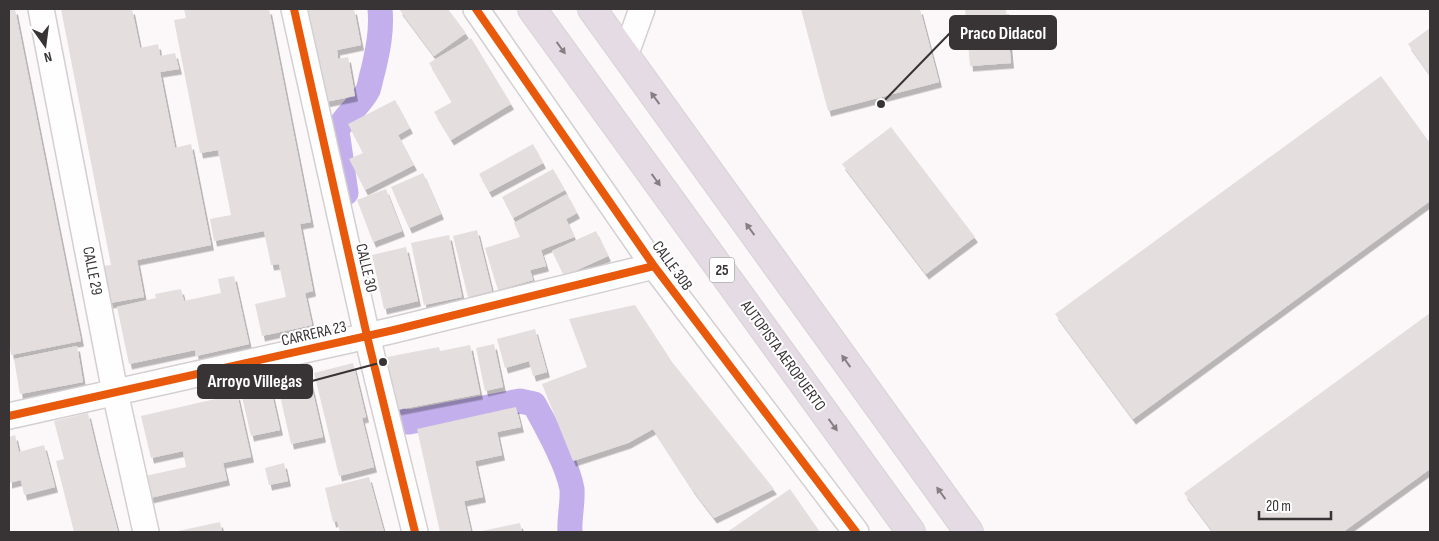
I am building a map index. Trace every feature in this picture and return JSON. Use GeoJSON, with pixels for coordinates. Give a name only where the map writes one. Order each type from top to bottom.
{"type":"FeatureCollection","features":[{"type":"Feature","properties":{"kind":"highway"},"geometry":{"type":"LineString","coordinates":[[592,9],[969,532]]}},
{"type":"Feature","properties":{"kind":"highway","name":"AUTOPISTA AEROPUERTO"},"geometry":{"type":"LineString","coordinates":[[541,13],[911,532]]}},
{"type":"Feature","properties":{"kind":"street","name":"CALLE 29"},"geometry":{"type":"LineString","coordinates":[[41,9],[115,392],[146,532]]}},
{"type":"Feature","properties":{"kind":"street","name":"CALLE 30"},"geometry":{"type":"LineString","coordinates":[[294,9],[377,334],[416,532]]}},
{"type":"Feature","properties":{"kind":"street","name":"CALLE 30B"},"geometry":{"type":"LineString","coordinates":[[476,9],[654,266],[856,532]]}},
{"type":"Feature","properties":{"kind":"street"},"geometry":{"type":"LineString","coordinates":[[625,56],[642,9]]}},
{"type":"Feature","properties":{"kind":"street","name":"CARRERA 23"},"geometry":{"type":"LineString","coordinates":[[9,416],[377,334],[654,266]]}},
{"type":"Feature","properties":{"kind":"building"},"geometry":{"type":"Polygon","coordinates":[[[9,9],[15,9],[81,341],[11,355],[9,341],[9,9]]]}},
{"type":"Feature","properties":{"kind":"building"},"geometry":{"type":"Polygon","coordinates":[[[61,9],[132,9],[140,48],[158,44],[160,56],[175,53],[179,69],[160,72],[175,148],[191,144],[211,245],[137,260],[144,297],[110,303],[102,266],[111,265],[61,9]]]}},
{"type":"Feature","properties":{"kind":"building"},"geometry":{"type":"Polygon","coordinates":[[[184,9],[269,9],[311,222],[300,224],[313,291],[305,293],[312,325],[262,336],[255,304],[286,297],[279,264],[271,265],[264,231],[214,241],[210,219],[231,215],[218,150],[200,153],[174,20],[186,18],[184,9]]]}},
{"type":"Feature","properties":{"kind":"building"},"geometry":{"type":"Polygon","coordinates":[[[301,9],[354,9],[361,45],[337,50],[338,59],[348,57],[355,96],[320,103],[301,9]]]}},
{"type":"Feature","properties":{"kind":"building"},"geometry":{"type":"Polygon","coordinates":[[[399,9],[448,9],[466,33],[434,56],[399,9]]]}},
{"type":"Feature","properties":{"kind":"building"},"geometry":{"type":"Polygon","coordinates":[[[801,9],[920,9],[939,82],[828,111],[801,9]]]}},
{"type":"Feature","properties":{"kind":"building"},"geometry":{"type":"Polygon","coordinates":[[[965,9],[1006,9],[1011,63],[970,66],[965,9]]]}},
{"type":"Feature","properties":{"kind":"building"},"geometry":{"type":"Polygon","coordinates":[[[1430,28],[1430,75],[1408,44],[1430,28]]]}},
{"type":"Feature","properties":{"kind":"building"},"geometry":{"type":"Polygon","coordinates":[[[471,38],[511,104],[451,140],[434,112],[452,102],[429,63],[471,38]]]}},
{"type":"Feature","properties":{"kind":"building"},"geometry":{"type":"Polygon","coordinates":[[[1381,76],[1430,143],[1430,201],[1133,419],[1055,314],[1381,76]]]}},
{"type":"Feature","properties":{"kind":"building"},"geometry":{"type":"Polygon","coordinates":[[[395,100],[410,128],[398,135],[414,165],[365,190],[349,159],[363,153],[348,124],[395,100]]]}},
{"type":"Feature","properties":{"kind":"building"},"geometry":{"type":"Polygon","coordinates":[[[891,127],[975,237],[926,274],[842,164],[891,127]]]}},
{"type":"Feature","properties":{"kind":"building"},"geometry":{"type":"Polygon","coordinates":[[[533,144],[543,163],[489,192],[479,174],[533,144]]]}},
{"type":"Feature","properties":{"kind":"building"},"geometry":{"type":"Polygon","coordinates":[[[553,169],[565,190],[513,218],[502,197],[553,169]]]}},
{"type":"Feature","properties":{"kind":"building"},"geometry":{"type":"Polygon","coordinates":[[[423,173],[441,214],[409,228],[391,187],[423,173]]]}},
{"type":"Feature","properties":{"kind":"building"},"geometry":{"type":"Polygon","coordinates":[[[386,189],[402,231],[373,242],[357,200],[386,189]]]}},
{"type":"Feature","properties":{"kind":"building"},"geometry":{"type":"Polygon","coordinates":[[[567,194],[577,213],[566,219],[574,237],[541,250],[546,266],[530,270],[533,280],[498,290],[485,248],[520,237],[514,223],[567,194]]]}},
{"type":"Feature","properties":{"kind":"building"},"geometry":{"type":"Polygon","coordinates":[[[477,230],[492,291],[468,297],[453,236],[477,230]]]}},
{"type":"Feature","properties":{"kind":"building"},"geometry":{"type":"Polygon","coordinates":[[[596,231],[608,256],[564,276],[552,251],[596,231]]]}},
{"type":"Feature","properties":{"kind":"building"},"geometry":{"type":"Polygon","coordinates":[[[449,235],[462,297],[424,305],[411,243],[449,235]]]}},
{"type":"Feature","properties":{"kind":"building"},"geometry":{"type":"Polygon","coordinates":[[[406,247],[418,301],[384,309],[372,255],[406,247]]]}},
{"type":"Feature","properties":{"kind":"building"},"geometry":{"type":"Polygon","coordinates":[[[234,276],[249,344],[196,356],[195,350],[129,364],[117,307],[156,298],[155,294],[181,289],[184,301],[221,293],[218,279],[234,276]]]}},
{"type":"Feature","properties":{"kind":"building"},"geometry":{"type":"Polygon","coordinates":[[[635,305],[672,362],[774,489],[714,518],[692,489],[653,429],[628,443],[573,461],[542,384],[587,367],[569,319],[635,305]]]}},
{"type":"Feature","properties":{"kind":"building"},"geometry":{"type":"Polygon","coordinates":[[[1430,313],[1430,469],[1343,532],[1213,532],[1184,493],[1430,313]]]}},
{"type":"Feature","properties":{"kind":"building"},"geometry":{"type":"Polygon","coordinates":[[[535,329],[547,372],[533,376],[529,361],[505,368],[497,339],[535,329]]]}},
{"type":"Feature","properties":{"kind":"building"},"geometry":{"type":"Polygon","coordinates":[[[494,344],[503,387],[485,391],[476,348],[494,344]]]}},
{"type":"Feature","properties":{"kind":"building"},"geometry":{"type":"Polygon","coordinates":[[[470,345],[480,394],[397,410],[387,357],[439,347],[440,351],[470,345]]]}},
{"type":"Feature","properties":{"kind":"building"},"geometry":{"type":"Polygon","coordinates":[[[77,346],[83,382],[20,394],[14,359],[77,346]]]}},
{"type":"Feature","properties":{"kind":"building"},"geometry":{"type":"Polygon","coordinates":[[[353,363],[366,417],[362,418],[374,467],[339,476],[314,373],[353,363]]]}},
{"type":"Feature","properties":{"kind":"building"},"geometry":{"type":"Polygon","coordinates":[[[310,380],[323,437],[291,444],[278,387],[310,380]]]}},
{"type":"Feature","properties":{"kind":"building"},"geometry":{"type":"Polygon","coordinates":[[[271,390],[280,430],[251,436],[242,397],[271,390]]]}},
{"type":"Feature","properties":{"kind":"building"},"geometry":{"type":"Polygon","coordinates":[[[237,394],[251,457],[223,463],[227,480],[150,498],[145,476],[186,467],[183,451],[151,458],[141,416],[237,394]]]}},
{"type":"Feature","properties":{"kind":"building"},"geometry":{"type":"Polygon","coordinates":[[[516,407],[521,427],[497,432],[502,455],[475,461],[483,497],[464,501],[471,532],[440,532],[417,429],[516,407]]]}},
{"type":"Feature","properties":{"kind":"building"},"geometry":{"type":"Polygon","coordinates":[[[88,413],[118,532],[74,532],[56,461],[64,459],[54,421],[88,413]]]}},
{"type":"Feature","properties":{"kind":"building"},"geometry":{"type":"Polygon","coordinates":[[[15,435],[19,452],[44,445],[55,487],[24,495],[21,480],[9,483],[9,437],[15,435]]]}},
{"type":"Feature","properties":{"kind":"building"},"geometry":{"type":"Polygon","coordinates":[[[284,463],[288,481],[269,485],[265,468],[284,463]]]}},
{"type":"Feature","properties":{"kind":"building"},"geometry":{"type":"Polygon","coordinates":[[[369,477],[384,532],[340,532],[337,521],[333,522],[325,488],[369,477]]]}},
{"type":"Feature","properties":{"kind":"building"},"geometry":{"type":"Polygon","coordinates":[[[790,489],[820,532],[727,532],[790,489]]]}},
{"type":"Feature","properties":{"kind":"building"},"geometry":{"type":"Polygon","coordinates":[[[220,522],[222,532],[178,532],[178,531],[220,522]]]}},
{"type":"Feature","properties":{"kind":"building"},"geometry":{"type":"Polygon","coordinates":[[[520,523],[522,532],[482,532],[482,531],[520,523]]]}},
{"type":"Feature","properties":{"kind":"waterway"},"geometry":{"type":"LineString","coordinates":[[346,193],[337,131],[365,96],[369,88],[379,40],[380,9]]}},
{"type":"Feature","properties":{"kind":"waterway"},"geometry":{"type":"LineString","coordinates":[[389,391],[394,415],[401,421],[409,422],[520,401],[534,404],[556,446],[570,479],[572,489],[570,532]]}},
{"type":"Feature","properties":{"kind":"cycle path"},"geometry":{"type":"LineString","coordinates":[[294,9],[367,336],[415,532]]}},
{"type":"Feature","properties":{"kind":"cycle path"},"geometry":{"type":"LineString","coordinates":[[476,9],[654,266],[856,532]]}},
{"type":"Feature","properties":{"kind":"cycle path"},"geometry":{"type":"LineString","coordinates":[[9,416],[394,330],[654,266]]}},
{"type":"Feature","properties":{"kind":"place","name":"Praco Didacol"},"geometry":{"type":"Point","coordinates":[881,104]}},
{"type":"Feature","properties":{"kind":"place","name":"Arroyo Villegas"},"geometry":{"type":"Point","coordinates":[383,362]}}]}
